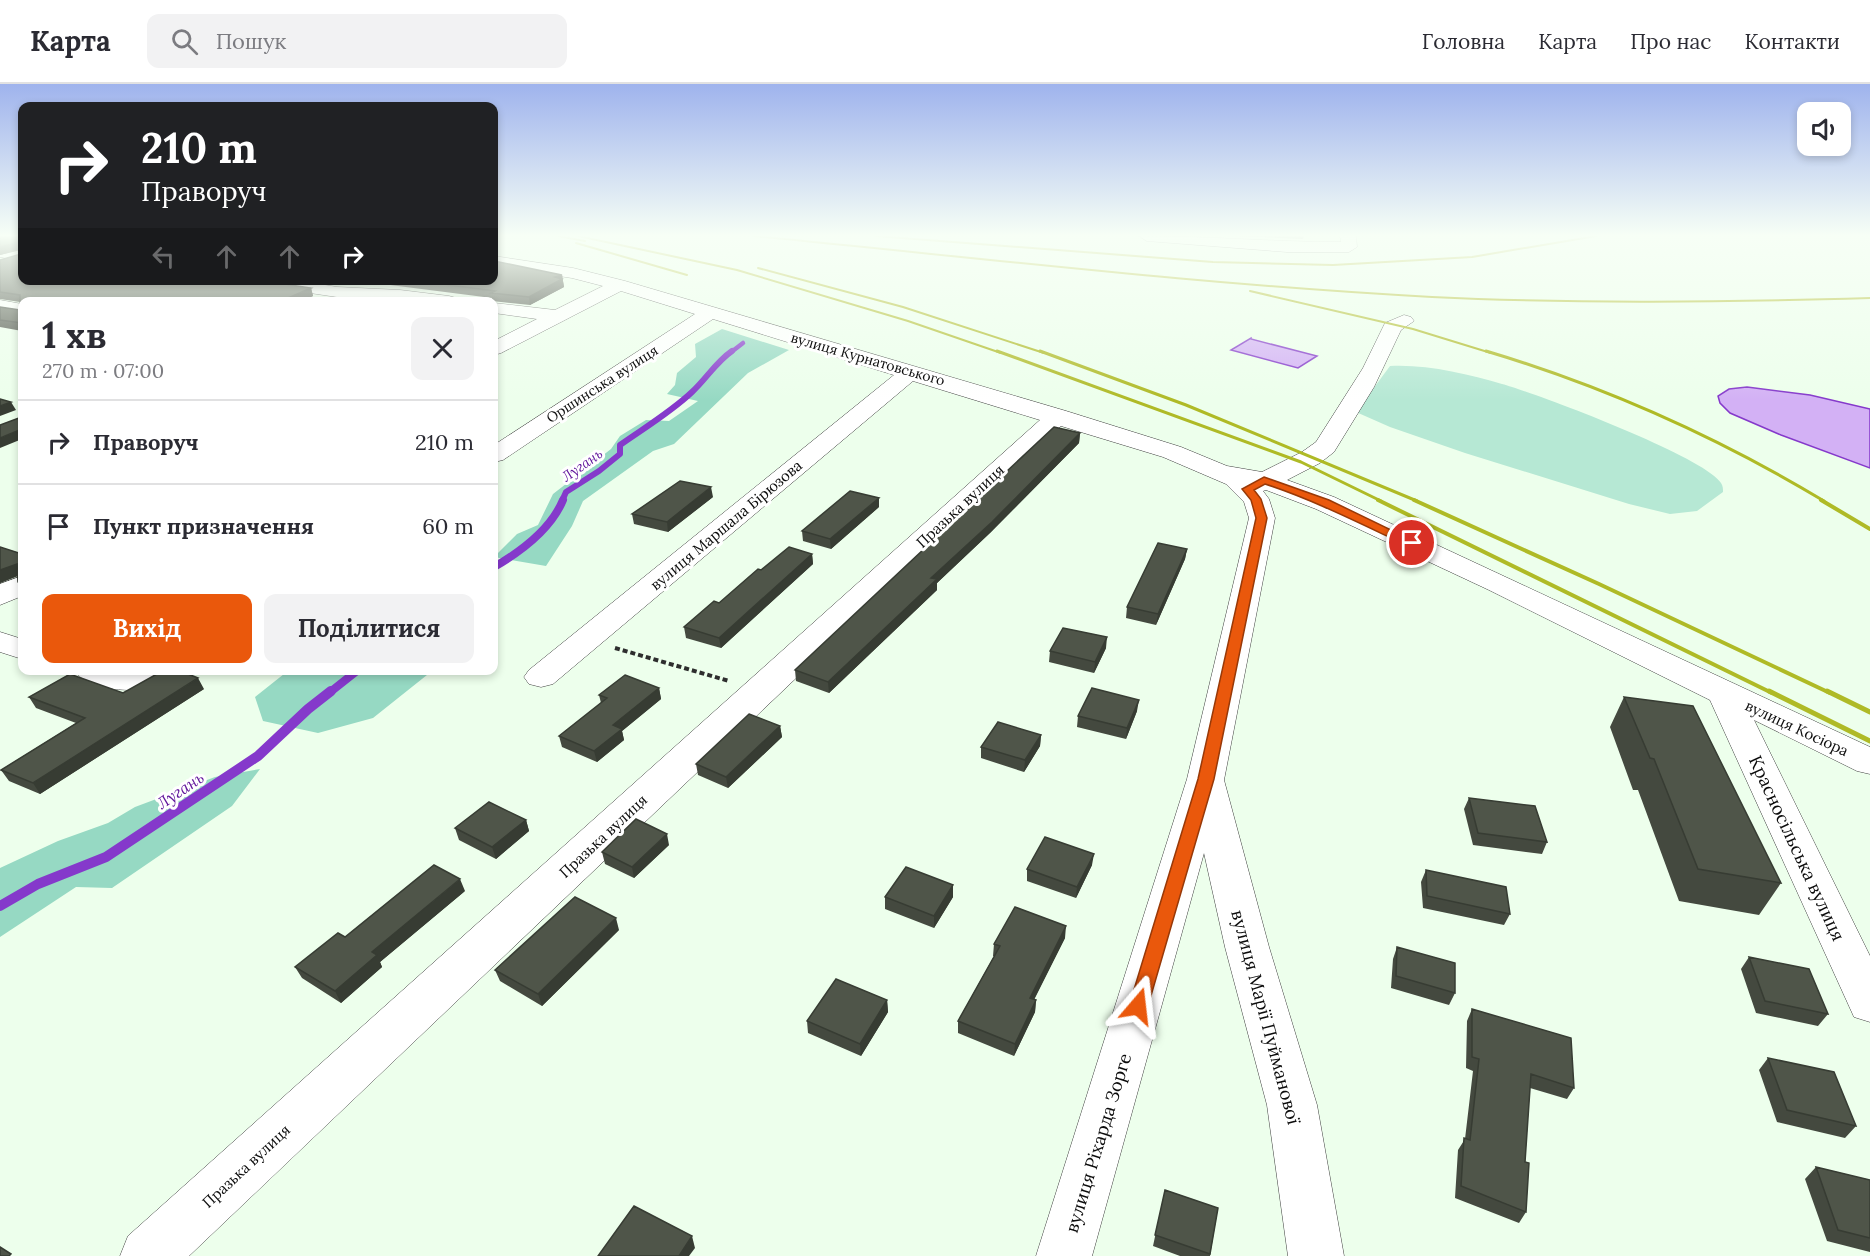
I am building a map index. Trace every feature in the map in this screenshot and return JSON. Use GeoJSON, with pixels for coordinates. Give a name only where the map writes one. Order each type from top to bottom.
{"type":"FeatureCollection","features":[{"type":"Feature","properties":{"kind":"street"},"geometry":{"type":"LineString","coordinates":[[328,291],[414,297]]}},
{"type":"Feature","properties":{"kind":"street"},"geometry":{"type":"LineString","coordinates":[[498,347],[608,291]]}},
{"type":"Feature","properties":{"kind":"street","name":"вулиця Курнатовського"},"geometry":{"type":"LineString","coordinates":[[638,291],[1058,416],[1172,452],[1242,480]]}},
{"type":"Feature","properties":{"kind":"street"},"geometry":{"type":"LineString","coordinates":[[0,306],[18,309]]}},
{"type":"Feature","properties":{"kind":"street"},"geometry":{"type":"LineString","coordinates":[[498,309],[557,316]]}},
{"type":"Feature","properties":{"kind":"street","name":"Оршинська вулиця"},"geometry":{"type":"LineString","coordinates":[[498,452],[710,313]]}},
{"type":"Feature","properties":{"kind":"street"},"geometry":{"type":"LineString","coordinates":[[1242,480],[1324,448],[1381,355],[1392,334],[1392,327],[1404,321]]}},
{"type":"Feature","properties":{"kind":"street","name":"вулиця Маршала Бірюзова"},"geometry":{"type":"LineString","coordinates":[[541,677],[911,372]]}},
{"type":"Feature","properties":{"kind":"street","name":"Празька вулиця"},"geometry":{"type":"LineString","coordinates":[[148,1256],[1058,416]]}},
{"type":"Feature","properties":{"kind":"street","name":"вулиця Косіора"},"geometry":{"type":"LineString","coordinates":[[1242,480],[1325,503],[1870,762]]}},
{"type":"Feature","properties":{"kind":"street","name":"вулиця Ріхарда Зорге"},"geometry":{"type":"LineString","coordinates":[[1064,1256],[1206,779],[1262,518],[1256,499],[1242,480]]}},
{"type":"Feature","properties":{"kind":"street"},"geometry":{"type":"LineString","coordinates":[[0,596],[18,587]]}},
{"type":"Feature","properties":{"kind":"street"},"geometry":{"type":"LineString","coordinates":[[0,642],[18,648]]}},
{"type":"Feature","properties":{"kind":"street"},"geometry":{"type":"LineString","coordinates":[[105,675],[129,683],[158,675]]}},
{"type":"Feature","properties":{"kind":"street","name":"Красносільська вулиця"},"geometry":{"type":"LineString","coordinates":[[1724,694],[1870,1003]]}},
{"type":"Feature","properties":{"kind":"street","name":"вулиця Марії Пуйманової"},"geometry":{"type":"LineString","coordinates":[[1206,779],[1247,947],[1292,1106],[1316,1256]]}},
{"type":"Feature","properties":{"kind":"path"},"geometry":{"type":"LineString","coordinates":[[588,640],[760,690]]}},
{"type":"Feature","properties":{"kind":"green space"},"geometry":{"type":"Polygon","coordinates":[[[1390,366],[1432,368],[1461,373],[1549,400],[1685,458],[1721,483],[1723,492],[1697,511],[1670,514],[1629,504],[1465,453],[1390,427],[1356,412],[1390,366]]]}},
{"type":"Feature","properties":{"kind":"shaded area"},"geometry":{"type":"Polygon","coordinates":[[[722,329],[789,350],[748,373],[674,444],[653,451],[583,501],[572,526],[546,566],[498,558],[498,553],[517,534],[538,525],[553,494],[611,449],[620,436],[646,420],[669,421],[698,401],[667,394],[675,385],[677,373],[696,357],[695,344],[722,329]]]}},
{"type":"Feature","properties":{"kind":"shaded area"},"geometry":{"type":"Polygon","coordinates":[[[1251,338],[1317,356],[1298,368],[1231,350],[1251,338]]]}},
{"type":"Feature","properties":{"kind":"shaded area"},"geometry":{"type":"Polygon","coordinates":[[[1747,387],[1810,395],[1870,409],[1870,468],[1781,435],[1730,413],[1720,403],[1718,396],[1729,389],[1747,387]]]}},
{"type":"Feature","properties":{"kind":"shaded area"},"geometry":{"type":"Polygon","coordinates":[[[283,675],[427,675],[373,718],[318,733],[263,721],[255,697],[283,675]]]}},
{"type":"Feature","properties":{"kind":"shaded area"},"geometry":{"type":"Polygon","coordinates":[[[260,769],[232,806],[112,888],[76,887],[0,937],[0,868],[58,841],[108,823],[135,807],[215,777],[260,769]]]}},
{"type":"Feature","properties":{"kind":"building"},"geometry":{"type":"Polygon","coordinates":[[[305,291],[290,297],[20,297],[20,295],[0,292],[305,291]]]}},
{"type":"Feature","properties":{"kind":"building"},"geometry":{"type":"Polygon","coordinates":[[[493,291],[541,291],[529,297],[491,293],[495,291],[493,291]]]}},
{"type":"Feature","properties":{"kind":"building"},"geometry":{"type":"Polygon","coordinates":[[[0,307],[18,310],[18,322],[0,320],[0,307]]]}},
{"type":"Feature","properties":{"kind":"building"},"geometry":{"type":"Polygon","coordinates":[[[0,399],[11,402],[0,406],[0,399]]]}},
{"type":"Feature","properties":{"kind":"building"},"geometry":{"type":"Polygon","coordinates":[[[18,418],[18,431],[0,438],[0,425],[18,418]]]}},
{"type":"Feature","properties":{"kind":"building"},"geometry":{"type":"Polygon","coordinates":[[[1054,427],[1080,433],[992,522],[931,578],[937,579],[828,682],[795,670],[1054,427]]]}},
{"type":"Feature","properties":{"kind":"building"},"geometry":{"type":"Polygon","coordinates":[[[680,481],[711,487],[667,522],[632,514],[680,481]]]}},
{"type":"Feature","properties":{"kind":"building"},"geometry":{"type":"Polygon","coordinates":[[[850,491],[879,498],[830,539],[802,531],[850,491]]]}},
{"type":"Feature","properties":{"kind":"building"},"geometry":{"type":"Polygon","coordinates":[[[1158,543],[1187,549],[1158,614],[1127,607],[1158,543]]]}},
{"type":"Feature","properties":{"kind":"building"},"geometry":{"type":"Polygon","coordinates":[[[0,547],[18,553],[18,582],[17,564],[0,570],[0,547]]]}},
{"type":"Feature","properties":{"kind":"building"},"geometry":{"type":"Polygon","coordinates":[[[789,547],[812,554],[719,638],[684,627],[714,601],[719,603],[758,569],[761,570],[789,547]]]}},
{"type":"Feature","properties":{"kind":"building"},"geometry":{"type":"Polygon","coordinates":[[[1063,628],[1107,637],[1095,662],[1050,651],[1063,628]]]}},
{"type":"Feature","properties":{"kind":"building"},"geometry":{"type":"Polygon","coordinates":[[[68,675],[123,693],[155,675],[190,675],[198,678],[33,783],[1,770],[85,718],[29,697],[68,675]]]}},
{"type":"Feature","properties":{"kind":"building"},"geometry":{"type":"Polygon","coordinates":[[[625,675],[659,688],[613,725],[622,729],[594,751],[559,736],[607,698],[599,695],[625,675]]]}},
{"type":"Feature","properties":{"kind":"building"},"geometry":{"type":"Polygon","coordinates":[[[1092,688],[1139,700],[1127,728],[1078,716],[1092,688]]]}},
{"type":"Feature","properties":{"kind":"building"},"geometry":{"type":"Polygon","coordinates":[[[1624,697],[1693,706],[1781,883],[1698,869],[1654,759],[1650,758],[1624,697]]]}},
{"type":"Feature","properties":{"kind":"building"},"geometry":{"type":"Polygon","coordinates":[[[749,714],[780,726],[726,777],[696,764],[749,714]]]}},
{"type":"Feature","properties":{"kind":"building"},"geometry":{"type":"Polygon","coordinates":[[[998,722],[1041,735],[1025,760],[981,747],[998,722]]]}},
{"type":"Feature","properties":{"kind":"building"},"geometry":{"type":"Polygon","coordinates":[[[1469,798],[1535,806],[1547,842],[1478,833],[1469,798]]]}},
{"type":"Feature","properties":{"kind":"building"},"geometry":{"type":"Polygon","coordinates":[[[489,802],[526,820],[492,847],[455,828],[489,802]]]}},
{"type":"Feature","properties":{"kind":"building"},"geometry":{"type":"Polygon","coordinates":[[[636,819],[667,834],[632,867],[602,852],[636,819]]]}},
{"type":"Feature","properties":{"kind":"building"},"geometry":{"type":"Polygon","coordinates":[[[1045,837],[1094,854],[1077,887],[1027,869],[1045,837]]]}},
{"type":"Feature","properties":{"kind":"building"},"geometry":{"type":"Polygon","coordinates":[[[434,865],[460,879],[372,952],[377,955],[335,991],[295,967],[338,933],[345,937],[434,865]]]}},
{"type":"Feature","properties":{"kind":"building"},"geometry":{"type":"Polygon","coordinates":[[[906,867],[953,885],[934,916],[885,897],[906,867]]]}},
{"type":"Feature","properties":{"kind":"building"},"geometry":{"type":"Polygon","coordinates":[[[1426,870],[1506,887],[1510,914],[1427,896],[1426,870]]]}},
{"type":"Feature","properties":{"kind":"building"},"geometry":{"type":"Polygon","coordinates":[[[575,897],[616,918],[538,994],[495,970],[575,897]]]}},
{"type":"Feature","properties":{"kind":"building"},"geometry":{"type":"Polygon","coordinates":[[[1015,907],[1066,926],[1030,998],[1036,1000],[1015,1044],[958,1021],[1000,946],[994,944],[1015,907]]]}},
{"type":"Feature","properties":{"kind":"building"},"geometry":{"type":"Polygon","coordinates":[[[1397,947],[1455,963],[1455,993],[1396,976],[1397,947]]]}},
{"type":"Feature","properties":{"kind":"building"},"geometry":{"type":"Polygon","coordinates":[[[1749,957],[1809,969],[1828,1014],[1765,1001],[1749,957]]]}},
{"type":"Feature","properties":{"kind":"building"},"geometry":{"type":"Polygon","coordinates":[[[836,979],[887,1000],[860,1044],[807,1021],[836,979]]]}},
{"type":"Feature","properties":{"kind":"building"},"geometry":{"type":"Polygon","coordinates":[[[1472,1009],[1571,1038],[1574,1088],[1531,1074],[1525,1162],[1529,1163],[1526,1212],[1461,1186],[1464,1138],[1470,1140],[1479,1059],[1472,1057],[1472,1009]]]}},
{"type":"Feature","properties":{"kind":"building"},"geometry":{"type":"Polygon","coordinates":[[[1768,1058],[1834,1072],[1856,1126],[1787,1110],[1768,1058]]]}},
{"type":"Feature","properties":{"kind":"building"},"geometry":{"type":"Polygon","coordinates":[[[1816,1167],[1870,1180],[1870,1238],[1838,1230],[1816,1167]]]}},
{"type":"Feature","properties":{"kind":"building"},"geometry":{"type":"Polygon","coordinates":[[[1165,1190],[1218,1208],[1210,1254],[1155,1235],[1165,1190]]]}},
{"type":"Feature","properties":{"kind":"building"},"geometry":{"type":"Polygon","coordinates":[[[634,1206],[692,1236],[679,1256],[598,1256],[634,1206]]]}},
{"type":"Feature","properties":{"kind":"building"},"geometry":{"type":"Polygon","coordinates":[[[0,1247],[11,1254],[0,1256],[0,1247]]]}},
{"type":"Feature","properties":{"kind":"waterway","name":"Лугань"},"geometry":{"type":"LineString","coordinates":[[730,353],[743,343]]}},
{"type":"Feature","properties":{"kind":"waterway","name":"Лугань"},"geometry":{"type":"LineString","coordinates":[[562,501],[566,492],[599,471],[620,454],[620,445],[684,399],[732,351]]}},
{"type":"Feature","properties":{"kind":"waterway","name":"Лугань"},"geometry":{"type":"LineString","coordinates":[[498,564],[534,539],[551,521],[563,500]]}},
{"type":"Feature","properties":{"kind":"waterway","name":"Лугань"},"geometry":{"type":"LineString","coordinates":[[329,693],[352,675]]}},
{"type":"Feature","properties":{"kind":"waterway","name":"Лугань"},"geometry":{"type":"LineString","coordinates":[[0,906],[38,884],[106,857],[258,756],[308,709],[331,691]]}},
{"type":"Feature","properties":{"kind":"railway"},"geometry":{"type":"LineString","coordinates":[[806,291],[908,321],[1001,353]]}},
{"type":"Feature","properties":{"kind":"railway"},"geometry":{"type":"LineString","coordinates":[[842,291],[903,307],[1044,353]]}},
{"type":"Feature","properties":{"kind":"railway"},"geometry":{"type":"LineString","coordinates":[[1250,291],[1413,329],[1491,353]]}},
{"type":"Feature","properties":{"kind":"railway"},"geometry":{"type":"LineString","coordinates":[[1331,291],[1542,301],[1651,302],[1870,298]]}},
{"type":"Feature","properties":{"kind":"railway"},"geometry":{"type":"LineString","coordinates":[[997,351],[1301,462],[1381,501]]}},
{"type":"Feature","properties":{"kind":"railway"},"geometry":{"type":"LineString","coordinates":[[1040,351],[1186,405],[1417,501]]}},
{"type":"Feature","properties":{"kind":"railway"},"geometry":{"type":"LineString","coordinates":[[1486,351],[1573,380],[1660,416],[1743,456],[1824,501]]}},
{"type":"Feature","properties":{"kind":"railway"},"geometry":{"type":"LineString","coordinates":[[1378,500],[1772,693]]}},
{"type":"Feature","properties":{"kind":"railway"},"geometry":{"type":"LineString","coordinates":[[1414,500],[1830,693]]}},
{"type":"Feature","properties":{"kind":"railway"},"geometry":{"type":"LineString","coordinates":[[1821,500],[1870,529]]}},
{"type":"Feature","properties":{"kind":"railway"},"geometry":{"type":"LineString","coordinates":[[1769,691],[1870,741]]}},
{"type":"Feature","properties":{"kind":"railway"},"geometry":{"type":"LineString","coordinates":[[1827,691],[1870,712]]}},
{"type":"Feature","properties":{"kind":"route"},"geometry":{"type":"LineString","coordinates":[[1138,1006],[1206,779],[1262,518],[1256,499],[1248,489],[1264,480],[1325,503],[1412,543]]}}]}
